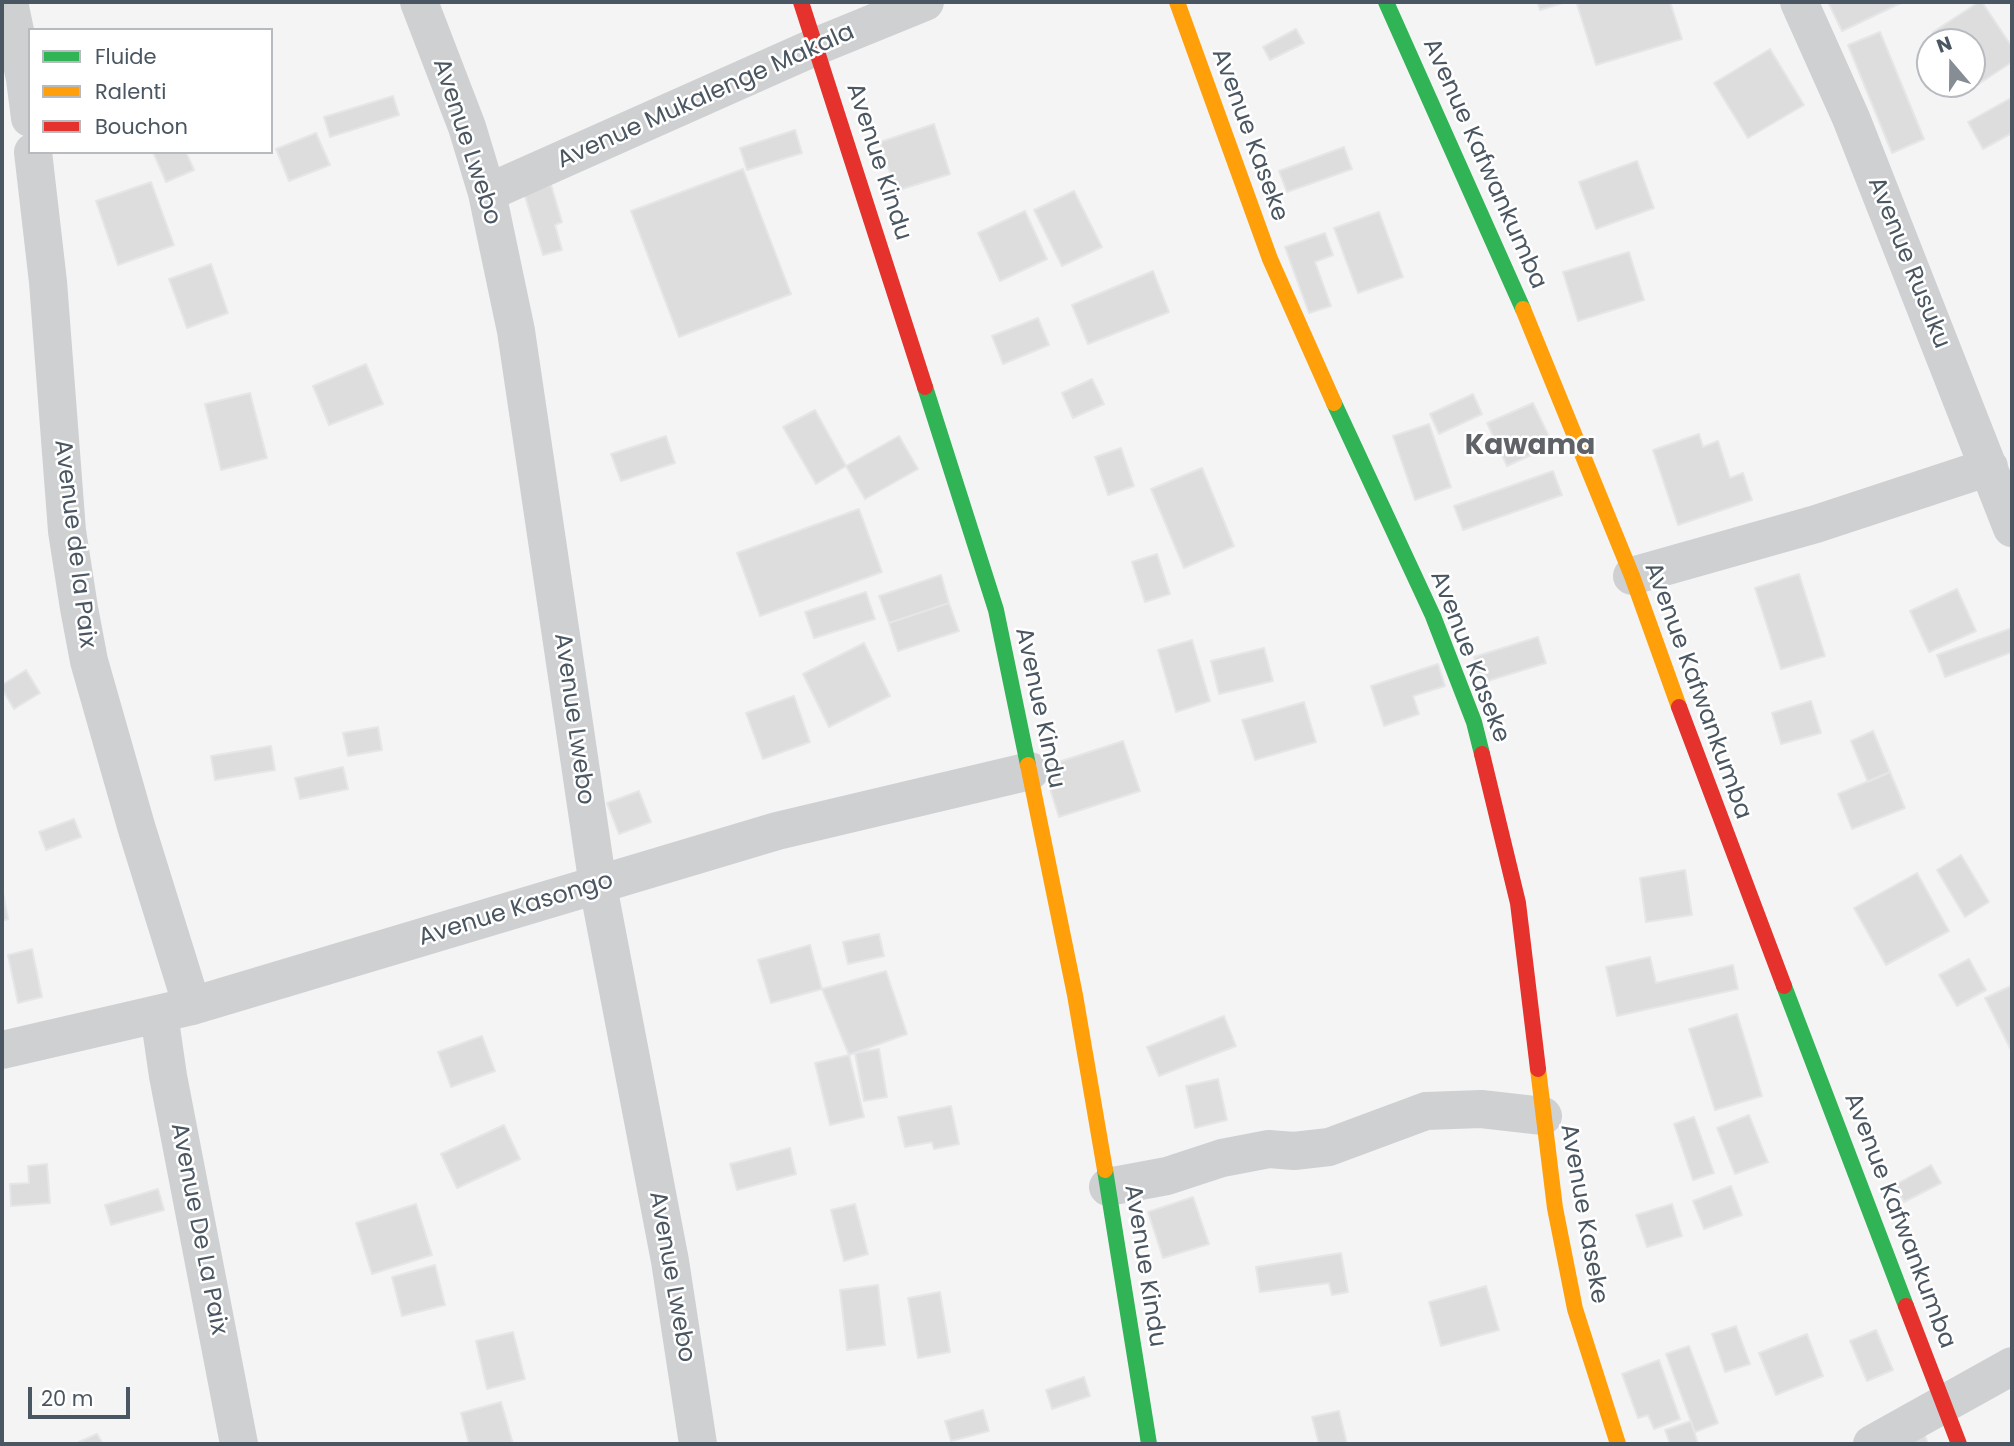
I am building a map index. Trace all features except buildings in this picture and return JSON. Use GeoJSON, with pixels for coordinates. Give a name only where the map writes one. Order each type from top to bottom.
{"type":"FeatureCollection","features":[{"type":"Feature","properties":{"kind":"street"},"geometry":{"type":"LineString","coordinates":[[9,2],[28,102]]}},
{"type":"Feature","properties":{"kind":"street","name":"Avenue Lwebo"},"geometry":{"type":"LineString","coordinates":[[419,2],[467,127],[487,193],[516,331],[598,886],[670,1261],[698,1444]]}},
{"type":"Feature","properties":{"kind":"street","name":"Avenue Kindu"},"geometry":{"type":"LineString","coordinates":[[801,2],[996,610],[1075,995],[1149,1444]]}},
{"type":"Feature","properties":{"kind":"street","name":"Avenue Mukalenge Makala"},"geometry":{"type":"LineString","coordinates":[[487,193],[817,46],[925,2]]}},
{"type":"Feature","properties":{"kind":"street","name":"Avenue Kaseke"},"geometry":{"type":"LineString","coordinates":[[1177,2],[1270,258],[1357,455],[1433,616],[1474,722],[1518,903],[1555,1208],[1570,1287],[1599,1390],[1618,1444]]}},
{"type":"Feature","properties":{"kind":"street","name":"Avenue Kafwankumba"},"geometry":{"type":"LineString","coordinates":[[1386,2],[1533,332],[1632,576],[1723,826],[1959,1444]]}},
{"type":"Feature","properties":{"kind":"street","name":"Avenue Rusuku"},"geometry":{"type":"LineString","coordinates":[[1798,2],[1851,118],[1989,467],[2009,509]]}},
{"type":"Feature","properties":{"kind":"street","name":"Avenue de la Paix"},"geometry":{"type":"LineString","coordinates":[[33,154],[48,282],[67,531],[79,608],[175,1010]]}},
{"type":"Feature","properties":{"kind":"street"},"geometry":{"type":"LineString","coordinates":[[1632,576],[1815,524],[1989,467]]}},
{"type":"Feature","properties":{"kind":"street","name":"Avenue Kasongo"},"geometry":{"type":"LineString","coordinates":[[2,1050],[175,1010],[777,831],[1030,771]]}},
{"type":"Feature","properties":{"kind":"street","name":"Avenue De La Paix"},"geometry":{"type":"LineString","coordinates":[[175,1010],[168,1076],[239,1444]]}},
{"type":"Feature","properties":{"kind":"street"},"geometry":{"type":"LineString","coordinates":[[1108,1186],[1167,1176],[1222,1158],[1269,1149],[1294,1151],[1329,1147],[1426,1111],[1481,1109],[1543,1116]]}},
{"type":"Feature","properties":{"kind":"street"},"geometry":{"type":"LineString","coordinates":[[1872,1444],[2012,1366]]}},
{"type":"Feature","properties":{"kind":"traffic: fast"},"geometry":{"type":"LineString","coordinates":[[1386,2],[1523,309]]}},
{"type":"Feature","properties":{"kind":"traffic: fast"},"geometry":{"type":"LineString","coordinates":[[925,387],[996,610],[1028,765]]}},
{"type":"Feature","properties":{"kind":"traffic: fast"},"geometry":{"type":"LineString","coordinates":[[1334,403],[1433,616],[1474,722],[1482,754]]}},
{"type":"Feature","properties":{"kind":"traffic: fast"},"geometry":{"type":"LineString","coordinates":[[1784,986],[1906,1306]]}},
{"type":"Feature","properties":{"kind":"traffic: fast"},"geometry":{"type":"LineString","coordinates":[[1105,1170],[1149,1444]]}},
{"type":"Feature","properties":{"kind":"traffic: slow"},"geometry":{"type":"LineString","coordinates":[[1177,2],[1270,259],[1334,403]]}},
{"type":"Feature","properties":{"kind":"traffic: slow"},"geometry":{"type":"LineString","coordinates":[[1523,309],[1632,576],[1679,707]]}},
{"type":"Feature","properties":{"kind":"traffic: slow"},"geometry":{"type":"LineString","coordinates":[[1028,765],[1075,995],[1105,1170]]}},
{"type":"Feature","properties":{"kind":"traffic: slow"},"geometry":{"type":"LineString","coordinates":[[1538,1069],[1555,1208],[1575,1309],[1618,1444]]}},
{"type":"Feature","properties":{"kind":"traffic: jam"},"geometry":{"type":"LineString","coordinates":[[801,2],[925,387]]}},
{"type":"Feature","properties":{"kind":"traffic: jam"},"geometry":{"type":"LineString","coordinates":[[1679,707],[1784,986]]}},
{"type":"Feature","properties":{"kind":"traffic: jam"},"geometry":{"type":"LineString","coordinates":[[1482,754],[1518,903],[1538,1069]]}},
{"type":"Feature","properties":{"kind":"traffic: jam"},"geometry":{"type":"LineString","coordinates":[[1906,1306],[1959,1444]]}},
{"type":"Feature","properties":{"kind":"district","name":"Kawama"},"geometry":{"type":"Point","coordinates":[1530,447]}}]}
